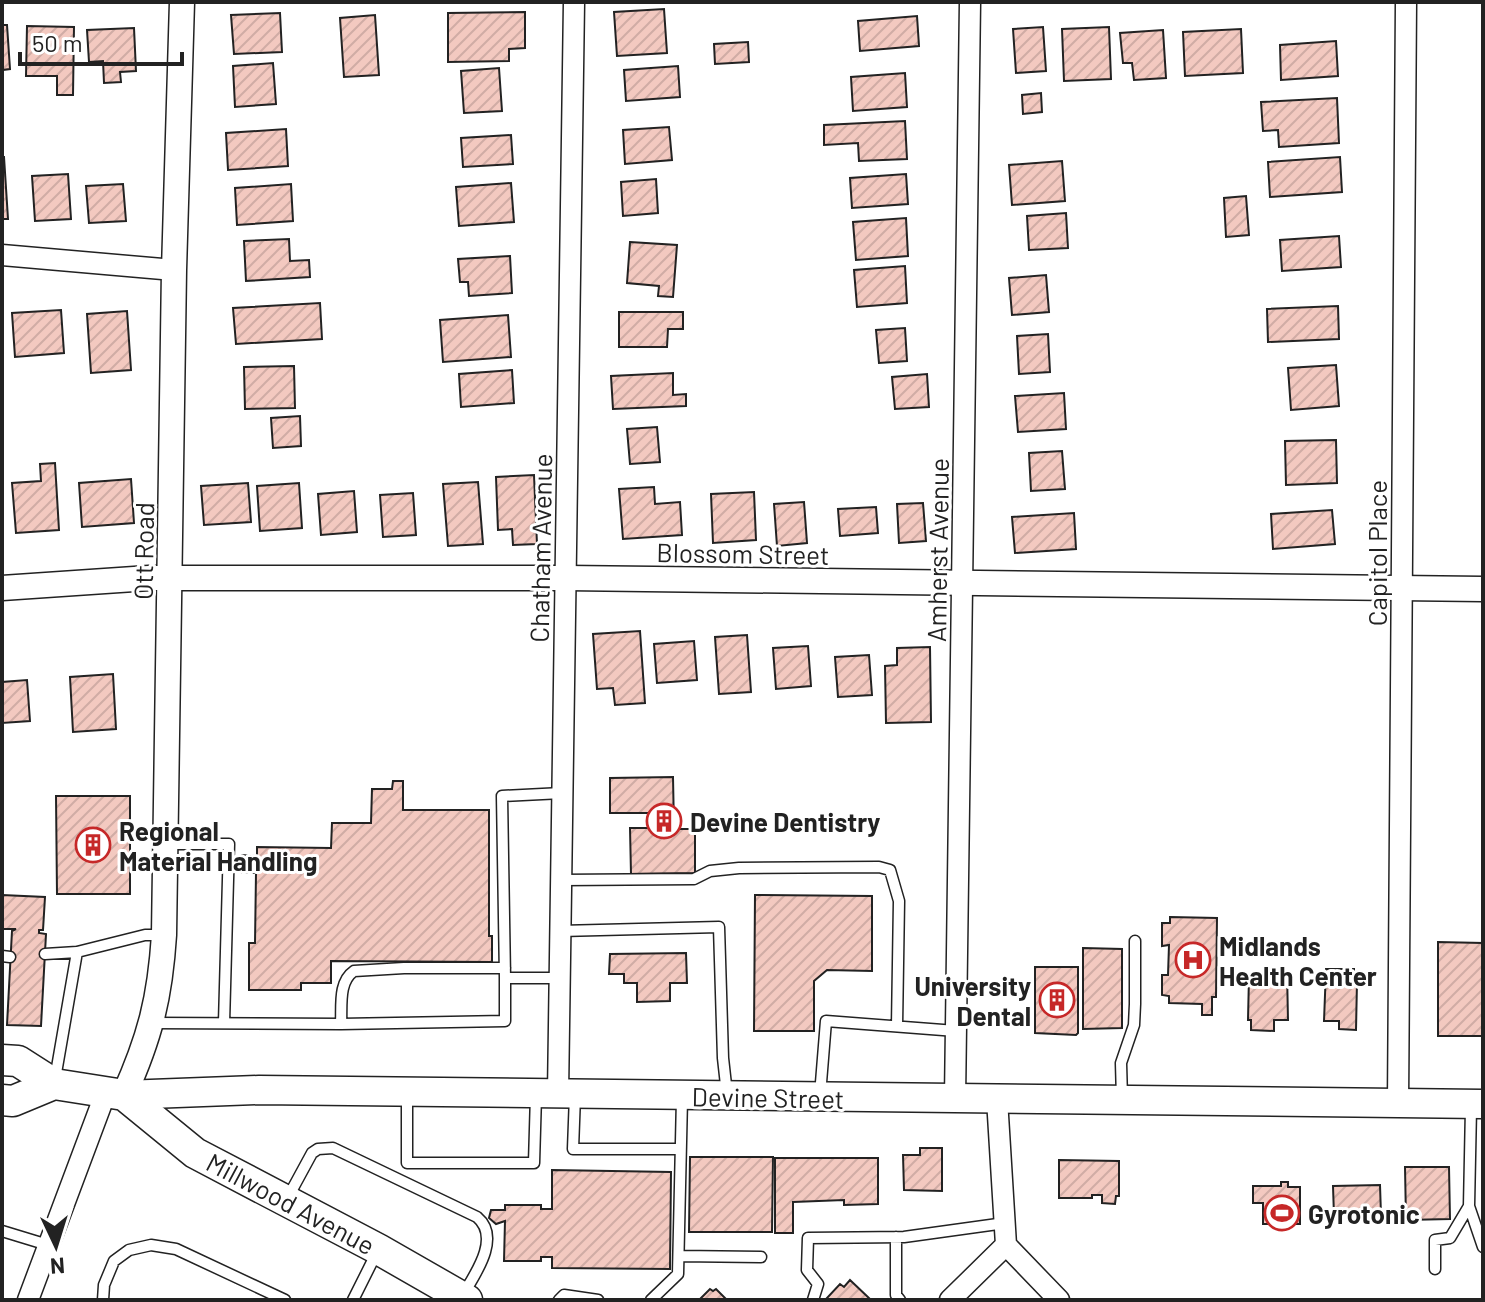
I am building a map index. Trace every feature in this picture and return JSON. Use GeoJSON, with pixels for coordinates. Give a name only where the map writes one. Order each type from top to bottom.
{"type":"FeatureCollection","features":[{"type":"Feature","properties":{"kind":"main road","name":"Devine Street"},"geometry":{"type":"LineString","coordinates":[[2,1060],[18,1061],[54,1084],[115,1094],[259,1090],[1477,1104]]}},
{"type":"Feature","properties":{"kind":"main road"},"geometry":{"type":"LineString","coordinates":[[2,1100],[13,1101],[54,1084]]}},
{"type":"Feature","properties":{"kind":"main road","name":"Millwood Avenue"},"geometry":{"type":"LineString","coordinates":[[115,1094],[195,1153],[464,1298]]}},
{"type":"Feature","properties":{"kind":"street","name":"Ott Road"},"geometry":{"type":"LineString","coordinates":[[115,1094],[145,1049],[160,984],[164,935],[174,270],[182,2]]}},
{"type":"Feature","properties":{"kind":"street","name":"Chatham Avenue"},"geometry":{"type":"LineString","coordinates":[[556,1094],[574,2]]}},
{"type":"Feature","properties":{"kind":"street","name":"Amherst Avenue"},"geometry":{"type":"LineString","coordinates":[[955,1099],[970,2]]}},
{"type":"Feature","properties":{"kind":"street","name":"Capitol Place"},"geometry":{"type":"LineString","coordinates":[[1398,1104],[1406,2]]}},
{"type":"Feature","properties":{"kind":"street"},"geometry":{"type":"LineString","coordinates":[[2,255],[174,270]]}},
{"type":"Feature","properties":{"kind":"street","name":"Blossom Street"},"geometry":{"type":"LineString","coordinates":[[2,588],[171,578],[566,578],[1483,589]]}},
{"type":"Feature","properties":{"kind":"street"},"geometry":{"type":"LineString","coordinates":[[28,1300],[48,1245],[115,1094]]}},
{"type":"Feature","properties":{"kind":"street"},"geometry":{"type":"LineString","coordinates":[[997,1099],[1006,1245],[1059,1300]]}},
{"type":"Feature","properties":{"kind":"street"},"geometry":{"type":"LineString","coordinates":[[950,1300],[1006,1245]]}},
{"type":"Feature","properties":{"kind":"lane"},"geometry":{"type":"LineString","coordinates":[[153,1023],[505,1021],[502,796],[562,793]]}},
{"type":"Feature","properties":{"kind":"lane"},"geometry":{"type":"LineString","coordinates":[[167,844],[229,844],[224,1023]]}},
{"type":"Feature","properties":{"kind":"lane"},"geometry":{"type":"LineString","coordinates":[[561,880],[694,879],[710,871],[739,868],[879,867],[890,870],[899,901],[897,1026]]}},
{"type":"Feature","properties":{"kind":"lane"},"geometry":{"type":"LineString","coordinates":[[560,931],[719,927],[723,1058],[728,1096]]}},
{"type":"Feature","properties":{"kind":"lane"},"geometry":{"type":"LineString","coordinates":[[45,954],[77,952],[145,935],[164,935]]}},
{"type":"Feature","properties":{"kind":"lane"},"geometry":{"type":"LineString","coordinates":[[1122,1101],[1121,1063],[1134,1025],[1135,941]]}},
{"type":"Feature","properties":{"kind":"lane"},"geometry":{"type":"LineString","coordinates":[[54,1084],[77,952]]}},
{"type":"Feature","properties":{"kind":"lane"},"geometry":{"type":"LineString","coordinates":[[341,1024],[344,983],[354,971],[404,968],[560,978]]}},
{"type":"Feature","properties":{"kind":"lane"},"geometry":{"type":"LineString","coordinates":[[820,1097],[826,1021],[956,1031]]}},
{"type":"Feature","properties":{"kind":"lane"},"geometry":{"type":"LineString","coordinates":[[400,1179],[407,1163],[407,1093]]}},
{"type":"Feature","properties":{"kind":"lane"},"geometry":{"type":"LineString","coordinates":[[556,1094],[573,1149],[680,1149]]}},
{"type":"Feature","properties":{"kind":"lane"},"geometry":{"type":"LineString","coordinates":[[407,1163],[534,1163],[556,1094]]}},
{"type":"Feature","properties":{"kind":"lane"},"geometry":{"type":"LineString","coordinates":[[651,1300],[678,1274],[682,1096]]}},
{"type":"Feature","properties":{"kind":"lane"},"geometry":{"type":"LineString","coordinates":[[1477,1104],[1469,1206],[1483,1247]]}},
{"type":"Feature","properties":{"kind":"lane"},"geometry":{"type":"LineString","coordinates":[[286,1201],[312,1153],[325,1148],[340,1150],[477,1217],[487,1227],[481,1262],[464,1298]]}},
{"type":"Feature","properties":{"kind":"lane"},"geometry":{"type":"LineString","coordinates":[[1435,1269],[1435,1240],[1450,1238],[1469,1206]]}},
{"type":"Feature","properties":{"kind":"lane"},"geometry":{"type":"LineString","coordinates":[[813,1300],[818,1284],[807,1270],[808,1238],[896,1237],[1005,1223]]}},
{"type":"Feature","properties":{"kind":"lane"},"geometry":{"type":"LineString","coordinates":[[2,1231],[48,1245]]}},
{"type":"Feature","properties":{"kind":"lane"},"geometry":{"type":"LineString","coordinates":[[896,1237],[896,1295],[900,1300]]}},
{"type":"Feature","properties":{"kind":"lane"},"geometry":{"type":"LineString","coordinates":[[103,1300],[104,1285],[114,1261],[129,1250],[151,1245],[176,1249],[285,1300]]}},
{"type":"Feature","properties":{"kind":"lane"},"geometry":{"type":"LineString","coordinates":[[353,1300],[378,1249]]}},
{"type":"Feature","properties":{"kind":"lane"},"geometry":{"type":"LineString","coordinates":[[679,1256],[761,1257]]}},
{"type":"Feature","properties":{"kind":"lane"},"geometry":{"type":"LineString","coordinates":[[559,1300],[564,1295],[598,1300]]}},
{"type":"Feature","properties":{"kind":"building"},"geometry":{"type":"Polygon","coordinates":[[[664,9],[667,53],[617,56],[614,12],[664,9]]]}},
{"type":"Feature","properties":{"kind":"building"},"geometry":{"type":"Polygon","coordinates":[[[525,12],[525,48],[509,49],[509,61],[448,62],[448,13],[525,12]]]}},
{"type":"Feature","properties":{"kind":"building"},"geometry":{"type":"Polygon","coordinates":[[[280,13],[282,52],[234,54],[231,15],[280,13]]]}},
{"type":"Feature","properties":{"kind":"building"},"geometry":{"type":"Polygon","coordinates":[[[375,15],[379,75],[344,77],[340,18],[375,15]]]}},
{"type":"Feature","properties":{"kind":"building"},"geometry":{"type":"Polygon","coordinates":[[[917,16],[919,46],[860,51],[858,21],[917,16]]]}},
{"type":"Feature","properties":{"kind":"building"},"geometry":{"type":"Polygon","coordinates":[[[2,25],[7,25],[10,69],[2,70],[2,25]]]}},
{"type":"Feature","properties":{"kind":"building"},"geometry":{"type":"Polygon","coordinates":[[[27,26],[74,27],[73,95],[57,95],[57,76],[26,76],[27,26]]]}},
{"type":"Feature","properties":{"kind":"building"},"geometry":{"type":"Polygon","coordinates":[[[1043,27],[1046,71],[1016,73],[1013,29],[1043,27]]]}},
{"type":"Feature","properties":{"kind":"building"},"geometry":{"type":"Polygon","coordinates":[[[1109,27],[1111,79],[1064,81],[1062,29],[1109,27]]]}},
{"type":"Feature","properties":{"kind":"building"},"geometry":{"type":"Polygon","coordinates":[[[134,28],[136,71],[120,72],[121,82],[104,83],[103,61],[89,62],[87,30],[134,28]]]}},
{"type":"Feature","properties":{"kind":"building"},"geometry":{"type":"Polygon","coordinates":[[[1241,29],[1243,73],[1185,76],[1183,32],[1241,29]]]}},
{"type":"Feature","properties":{"kind":"building"},"geometry":{"type":"Polygon","coordinates":[[[1163,30],[1166,78],[1134,80],[1132,63],[1123,63],[1120,33],[1163,30]]]}},
{"type":"Feature","properties":{"kind":"building"},"geometry":{"type":"Polygon","coordinates":[[[1336,41],[1338,76],[1281,80],[1280,45],[1336,41]]]}},
{"type":"Feature","properties":{"kind":"building"},"geometry":{"type":"Polygon","coordinates":[[[748,42],[749,62],[715,64],[714,44],[748,42]]]}},
{"type":"Feature","properties":{"kind":"building"},"geometry":{"type":"Polygon","coordinates":[[[273,63],[276,104],[235,107],[233,66],[273,63]]]}},
{"type":"Feature","properties":{"kind":"building"},"geometry":{"type":"Polygon","coordinates":[[[678,66],[680,97],[626,101],[624,70],[678,66]]]}},
{"type":"Feature","properties":{"kind":"building"},"geometry":{"type":"Polygon","coordinates":[[[499,68],[502,111],[464,113],[461,71],[499,68]]]}},
{"type":"Feature","properties":{"kind":"building"},"geometry":{"type":"Polygon","coordinates":[[[905,73],[907,107],[853,111],[851,77],[905,73]]]}},
{"type":"Feature","properties":{"kind":"building"},"geometry":{"type":"Polygon","coordinates":[[[1041,93],[1042,112],[1023,114],[1022,95],[1041,93]]]}},
{"type":"Feature","properties":{"kind":"building"},"geometry":{"type":"Polygon","coordinates":[[[1337,98],[1339,143],[1279,147],[1278,130],[1263,131],[1261,102],[1337,98]]]}},
{"type":"Feature","properties":{"kind":"building"},"geometry":{"type":"Polygon","coordinates":[[[905,121],[907,159],[859,161],[858,143],[824,145],[824,125],[905,121]]]}},
{"type":"Feature","properties":{"kind":"building"},"geometry":{"type":"Polygon","coordinates":[[[669,127],[672,160],[625,164],[623,130],[669,127]]]}},
{"type":"Feature","properties":{"kind":"building"},"geometry":{"type":"Polygon","coordinates":[[[286,129],[288,166],[228,170],[226,133],[286,129]]]}},
{"type":"Feature","properties":{"kind":"building"},"geometry":{"type":"Polygon","coordinates":[[[511,135],[513,164],[463,167],[461,138],[511,135]]]}},
{"type":"Feature","properties":{"kind":"building"},"geometry":{"type":"Polygon","coordinates":[[[4,157],[8,219],[2,219],[4,157]]]}},
{"type":"Feature","properties":{"kind":"building"},"geometry":{"type":"Polygon","coordinates":[[[1340,157],[1342,192],[1270,197],[1268,162],[1340,157]]]}},
{"type":"Feature","properties":{"kind":"building"},"geometry":{"type":"Polygon","coordinates":[[[1062,161],[1065,201],[1012,205],[1009,165],[1062,161]]]}},
{"type":"Feature","properties":{"kind":"building"},"geometry":{"type":"Polygon","coordinates":[[[68,174],[71,219],[35,221],[32,176],[68,174]]]}},
{"type":"Feature","properties":{"kind":"building"},"geometry":{"type":"Polygon","coordinates":[[[906,174],[908,204],[852,208],[850,178],[906,174]]]}},
{"type":"Feature","properties":{"kind":"building"},"geometry":{"type":"Polygon","coordinates":[[[656,179],[658,213],[623,216],[621,182],[656,179]]]}},
{"type":"Feature","properties":{"kind":"building"},"geometry":{"type":"Polygon","coordinates":[[[511,183],[514,222],[459,226],[456,187],[511,183]]]}},
{"type":"Feature","properties":{"kind":"building"},"geometry":{"type":"Polygon","coordinates":[[[123,184],[126,221],[89,223],[86,186],[123,184]]]}},
{"type":"Feature","properties":{"kind":"building"},"geometry":{"type":"Polygon","coordinates":[[[291,184],[293,221],[237,225],[235,188],[291,184]]]}},
{"type":"Feature","properties":{"kind":"building"},"geometry":{"type":"Polygon","coordinates":[[[1246,196],[1249,235],[1226,237],[1224,198],[1246,196]]]}},
{"type":"Feature","properties":{"kind":"building"},"geometry":{"type":"Polygon","coordinates":[[[1066,213],[1068,248],[1029,250],[1027,216],[1066,213]]]}},
{"type":"Feature","properties":{"kind":"building"},"geometry":{"type":"Polygon","coordinates":[[[906,218],[908,256],[856,260],[853,222],[906,218]]]}},
{"type":"Feature","properties":{"kind":"building"},"geometry":{"type":"Polygon","coordinates":[[[1339,236],[1341,267],[1282,271],[1280,240],[1339,236]]]}},
{"type":"Feature","properties":{"kind":"building"},"geometry":{"type":"Polygon","coordinates":[[[289,239],[290,261],[309,260],[310,277],[246,281],[244,241],[289,239]]]}},
{"type":"Feature","properties":{"kind":"building"},"geometry":{"type":"Polygon","coordinates":[[[630,242],[677,245],[673,297],[658,296],[659,286],[627,283],[630,242]]]}},
{"type":"Feature","properties":{"kind":"building"},"geometry":{"type":"Polygon","coordinates":[[[510,256],[512,293],[469,296],[468,282],[460,282],[458,259],[510,256]]]}},
{"type":"Feature","properties":{"kind":"building"},"geometry":{"type":"Polygon","coordinates":[[[905,266],[907,303],[857,307],[854,270],[905,266]]]}},
{"type":"Feature","properties":{"kind":"building"},"geometry":{"type":"Polygon","coordinates":[[[1046,275],[1049,312],[1012,315],[1009,278],[1046,275]]]}},
{"type":"Feature","properties":{"kind":"building"},"geometry":{"type":"Polygon","coordinates":[[[320,303],[322,339],[236,344],[233,308],[320,303]]]}},
{"type":"Feature","properties":{"kind":"building"},"geometry":{"type":"Polygon","coordinates":[[[1338,306],[1339,339],[1268,342],[1267,309],[1338,306]]]}},
{"type":"Feature","properties":{"kind":"building"},"geometry":{"type":"Polygon","coordinates":[[[61,310],[64,353],[15,357],[12,313],[61,310]]]}},
{"type":"Feature","properties":{"kind":"building"},"geometry":{"type":"Polygon","coordinates":[[[127,311],[131,370],[91,373],[87,314],[127,311]]]}},
{"type":"Feature","properties":{"kind":"building"},"geometry":{"type":"Polygon","coordinates":[[[619,312],[683,312],[683,329],[668,329],[667,347],[619,347],[619,312]]]}},
{"type":"Feature","properties":{"kind":"building"},"geometry":{"type":"Polygon","coordinates":[[[508,315],[511,357],[443,362],[440,320],[508,315]]]}},
{"type":"Feature","properties":{"kind":"building"},"geometry":{"type":"Polygon","coordinates":[[[905,328],[907,361],[879,363],[876,330],[905,328]]]}},
{"type":"Feature","properties":{"kind":"building"},"geometry":{"type":"Polygon","coordinates":[[[1048,334],[1050,372],[1019,374],[1017,336],[1048,334]]]}},
{"type":"Feature","properties":{"kind":"building"},"geometry":{"type":"Polygon","coordinates":[[[1336,365],[1339,406],[1291,410],[1288,368],[1336,365]]]}},
{"type":"Feature","properties":{"kind":"building"},"geometry":{"type":"Polygon","coordinates":[[[294,366],[295,408],[245,409],[244,367],[294,366]]]}},
{"type":"Feature","properties":{"kind":"building"},"geometry":{"type":"Polygon","coordinates":[[[512,370],[514,403],[461,407],[459,374],[512,370]]]}},
{"type":"Feature","properties":{"kind":"building"},"geometry":{"type":"Polygon","coordinates":[[[673,373],[673,395],[686,394],[686,406],[613,409],[611,376],[673,373]]]}},
{"type":"Feature","properties":{"kind":"building"},"geometry":{"type":"Polygon","coordinates":[[[927,374],[929,407],[895,409],[892,377],[927,374]]]}},
{"type":"Feature","properties":{"kind":"building"},"geometry":{"type":"Polygon","coordinates":[[[1064,393],[1066,429],[1018,432],[1015,396],[1064,393]]]}},
{"type":"Feature","properties":{"kind":"building"},"geometry":{"type":"Polygon","coordinates":[[[300,416],[301,446],[273,448],[271,418],[300,416]]]}},
{"type":"Feature","properties":{"kind":"building"},"geometry":{"type":"Polygon","coordinates":[[[657,427],[660,462],[630,464],[627,429],[657,427]]]}},
{"type":"Feature","properties":{"kind":"building"},"geometry":{"type":"Polygon","coordinates":[[[1336,440],[1337,483],[1286,485],[1285,441],[1336,440]]]}},
{"type":"Feature","properties":{"kind":"building"},"geometry":{"type":"Polygon","coordinates":[[[1062,451],[1065,489],[1031,491],[1029,453],[1062,451]]]}},
{"type":"Feature","properties":{"kind":"building"},"geometry":{"type":"Polygon","coordinates":[[[55,463],[59,530],[16,533],[12,483],[41,481],[40,464],[55,463]]]}},
{"type":"Feature","properties":{"kind":"building"},"geometry":{"type":"Polygon","coordinates":[[[534,475],[537,544],[513,545],[512,529],[498,530],[496,477],[534,475]]]}},
{"type":"Feature","properties":{"kind":"building"},"geometry":{"type":"Polygon","coordinates":[[[131,479],[134,523],[82,527],[79,483],[131,479]]]}},
{"type":"Feature","properties":{"kind":"building"},"geometry":{"type":"Polygon","coordinates":[[[478,482],[483,544],[448,546],[443,484],[478,482]]]}},
{"type":"Feature","properties":{"kind":"building"},"geometry":{"type":"Polygon","coordinates":[[[248,483],[251,522],[204,525],[201,486],[248,483]]]}},
{"type":"Feature","properties":{"kind":"building"},"geometry":{"type":"Polygon","coordinates":[[[299,483],[302,528],[260,531],[257,486],[299,483]]]}},
{"type":"Feature","properties":{"kind":"building"},"geometry":{"type":"Polygon","coordinates":[[[654,487],[655,504],[680,502],[682,535],[623,539],[619,489],[654,487]]]}},
{"type":"Feature","properties":{"kind":"building"},"geometry":{"type":"Polygon","coordinates":[[[354,491],[357,532],[321,535],[318,494],[354,491]]]}},
{"type":"Feature","properties":{"kind":"building"},"geometry":{"type":"Polygon","coordinates":[[[754,492],[756,540],[713,543],[711,494],[754,492]]]}},
{"type":"Feature","properties":{"kind":"building"},"geometry":{"type":"Polygon","coordinates":[[[413,493],[416,535],[383,537],[380,495],[413,493]]]}},
{"type":"Feature","properties":{"kind":"building"},"geometry":{"type":"Polygon","coordinates":[[[804,502],[807,543],[777,546],[774,504],[804,502]]]}},
{"type":"Feature","properties":{"kind":"building"},"geometry":{"type":"Polygon","coordinates":[[[923,503],[926,541],[899,543],[897,504],[923,503]]]}},
{"type":"Feature","properties":{"kind":"building"},"geometry":{"type":"Polygon","coordinates":[[[876,507],[878,533],[840,536],[838,509],[876,507]]]}},
{"type":"Feature","properties":{"kind":"building"},"geometry":{"type":"Polygon","coordinates":[[[1332,510],[1335,544],[1273,549],[1271,514],[1332,510]]]}},
{"type":"Feature","properties":{"kind":"building"},"geometry":{"type":"Polygon","coordinates":[[[1074,513],[1076,549],[1015,553],[1012,517],[1074,513]]]}},
{"type":"Feature","properties":{"kind":"building"},"geometry":{"type":"Polygon","coordinates":[[[640,631],[645,703],[615,705],[613,688],[597,689],[593,634],[640,631]]]}},
{"type":"Feature","properties":{"kind":"building"},"geometry":{"type":"Polygon","coordinates":[[[747,635],[751,692],[719,694],[715,637],[747,635]]]}},
{"type":"Feature","properties":{"kind":"building"},"geometry":{"type":"Polygon","coordinates":[[[694,641],[697,680],[657,683],[654,644],[694,641]]]}},
{"type":"Feature","properties":{"kind":"building"},"geometry":{"type":"Polygon","coordinates":[[[808,646],[811,686],[776,689],[773,648],[808,646]]]}},
{"type":"Feature","properties":{"kind":"building"},"geometry":{"type":"Polygon","coordinates":[[[930,647],[931,722],[886,723],[885,666],[897,665],[897,648],[930,647]]]}},
{"type":"Feature","properties":{"kind":"building"},"geometry":{"type":"Polygon","coordinates":[[[869,655],[872,695],[838,697],[835,657],[869,655]]]}},
{"type":"Feature","properties":{"kind":"building"},"geometry":{"type":"Polygon","coordinates":[[[113,674],[116,729],[73,732],[70,677],[113,674]]]}},
{"type":"Feature","properties":{"kind":"building"},"geometry":{"type":"Polygon","coordinates":[[[27,680],[30,721],[2,723],[2,682],[27,680]]]}},
{"type":"Feature","properties":{"kind":"building","name":"Devine Dentistry"},"geometry":{"type":"Polygon","coordinates":[[[673,777],[674,829],[695,829],[695,873],[631,874],[630,828],[655,828],[655,813],[610,813],[610,778],[673,777]]]}},
{"type":"Feature","properties":{"kind":"building"},"geometry":{"type":"Polygon","coordinates":[[[393,781],[403,781],[403,810],[489,810],[489,936],[492,936],[492,962],[331,961],[331,983],[301,983],[301,990],[249,990],[249,943],[255,943],[256,873],[242,873],[242,855],[257,856],[257,847],[331,848],[332,823],[371,823],[372,789],[392,789],[393,781]]]}},
{"type":"Feature","properties":{"kind":"building","name":"Regional Material Handling"},"geometry":{"type":"Polygon","coordinates":[[[56,796],[130,796],[130,894],[57,894],[56,796]]]}},
{"type":"Feature","properties":{"kind":"building"},"geometry":{"type":"Polygon","coordinates":[[[2,895],[45,897],[43,930],[39,930],[39,933],[46,934],[41,1026],[7,1025],[12,931],[16,929],[2,929],[2,895]]]}},
{"type":"Feature","properties":{"kind":"building"},"geometry":{"type":"Polygon","coordinates":[[[755,895],[872,896],[872,971],[827,970],[814,981],[814,1031],[754,1031],[755,895]]]}},
{"type":"Feature","properties":{"kind":"building","name":"Midlands Health Center"},"geometry":{"type":"Polygon","coordinates":[[[1170,917],[1217,918],[1216,997],[1212,997],[1212,1015],[1202,1015],[1202,1004],[1169,1003],[1169,996],[1162,995],[1162,975],[1168,975],[1169,945],[1162,946],[1162,923],[1170,923],[1170,917]]]}},
{"type":"Feature","properties":{"kind":"building"},"geometry":{"type":"Polygon","coordinates":[[[1438,942],[1483,943],[1483,1036],[1438,1036],[1438,942]]]}},
{"type":"Feature","properties":{"kind":"building"},"geometry":{"type":"Polygon","coordinates":[[[1083,948],[1122,949],[1122,1028],[1083,1029],[1083,948]]]}},
{"type":"Feature","properties":{"kind":"building"},"geometry":{"type":"Polygon","coordinates":[[[686,953],[687,983],[670,983],[670,1001],[637,1002],[637,983],[624,983],[624,974],[609,974],[610,954],[686,953]]]}},
{"type":"Feature","properties":{"kind":"building","name":"University Dental"},"geometry":{"type":"Polygon","coordinates":[[[1035,967],[1078,967],[1076,1035],[1035,1033],[1035,967]]]}},
{"type":"Feature","properties":{"kind":"building"},"geometry":{"type":"Polygon","coordinates":[[[1326,969],[1354,969],[1354,982],[1357,982],[1356,1030],[1339,1029],[1339,1021],[1324,1021],[1326,969]]]}},
{"type":"Feature","properties":{"kind":"building"},"geometry":{"type":"Polygon","coordinates":[[[1267,970],[1287,971],[1288,1020],[1274,1020],[1274,1031],[1251,1030],[1251,1020],[1248,1020],[1249,976],[1267,976],[1267,970]]]}},
{"type":"Feature","properties":{"kind":"building"},"geometry":{"type":"Polygon","coordinates":[[[920,1148],[942,1148],[942,1191],[904,1190],[903,1155],[920,1155],[920,1148]]]}},
{"type":"Feature","properties":{"kind":"building"},"geometry":{"type":"Polygon","coordinates":[[[690,1157],[773,1157],[772,1232],[689,1232],[690,1157]]]}},
{"type":"Feature","properties":{"kind":"building"},"geometry":{"type":"Polygon","coordinates":[[[775,1158],[878,1158],[878,1204],[844,1205],[844,1200],[793,1202],[793,1233],[775,1233],[775,1158]]]}},
{"type":"Feature","properties":{"kind":"building"},"geometry":{"type":"Polygon","coordinates":[[[1059,1160],[1119,1161],[1119,1196],[1116,1196],[1115,1204],[1102,1203],[1102,1195],[1059,1198],[1059,1160]]]}},
{"type":"Feature","properties":{"kind":"building"},"geometry":{"type":"Polygon","coordinates":[[[1405,1167],[1449,1167],[1450,1219],[1406,1220],[1405,1167]]]}},
{"type":"Feature","properties":{"kind":"building"},"geometry":{"type":"Polygon","coordinates":[[[552,1170],[671,1172],[670,1269],[552,1268],[552,1257],[541,1257],[541,1261],[504,1261],[505,1221],[496,1224],[489,1218],[491,1210],[505,1210],[505,1205],[541,1205],[541,1209],[552,1209],[552,1170]]]}},
{"type":"Feature","properties":{"kind":"building","name":"Gyrotonic"},"geometry":{"type":"Polygon","coordinates":[[[1281,1182],[1288,1182],[1288,1187],[1300,1187],[1300,1224],[1263,1224],[1263,1203],[1253,1203],[1253,1186],[1281,1186],[1281,1182]]]}},
{"type":"Feature","properties":{"kind":"building"},"geometry":{"type":"Polygon","coordinates":[[[1380,1185],[1381,1215],[1334,1216],[1333,1186],[1380,1185]]]}},
{"type":"Feature","properties":{"kind":"building"},"geometry":{"type":"Polygon","coordinates":[[[850,1280],[871,1300],[826,1299],[840,1284],[844,1287],[850,1280]]]}},
{"type":"Feature","properties":{"kind":"building"},"geometry":{"type":"Polygon","coordinates":[[[710,1289],[716,1289],[727,1300],[699,1300],[710,1289]]]}},
{"type":"Feature","properties":{"kind":"place","name":"Devine Dentistry"},"geometry":{"type":"Point","coordinates":[664,821]}},
{"type":"Feature","properties":{"kind":"place","name":"Regional Material Handling"},"geometry":{"type":"Point","coordinates":[93,845]}},
{"type":"Feature","properties":{"kind":"place","name":"Midlands Health Center"},"geometry":{"type":"Point","coordinates":[1193,960]}},
{"type":"Feature","properties":{"kind":"place","name":"University Dental"},"geometry":{"type":"Point","coordinates":[1057,1000]}},
{"type":"Feature","properties":{"kind":"place","name":"Gyrotonic"},"geometry":{"type":"Point","coordinates":[1282,1213]}}]}
